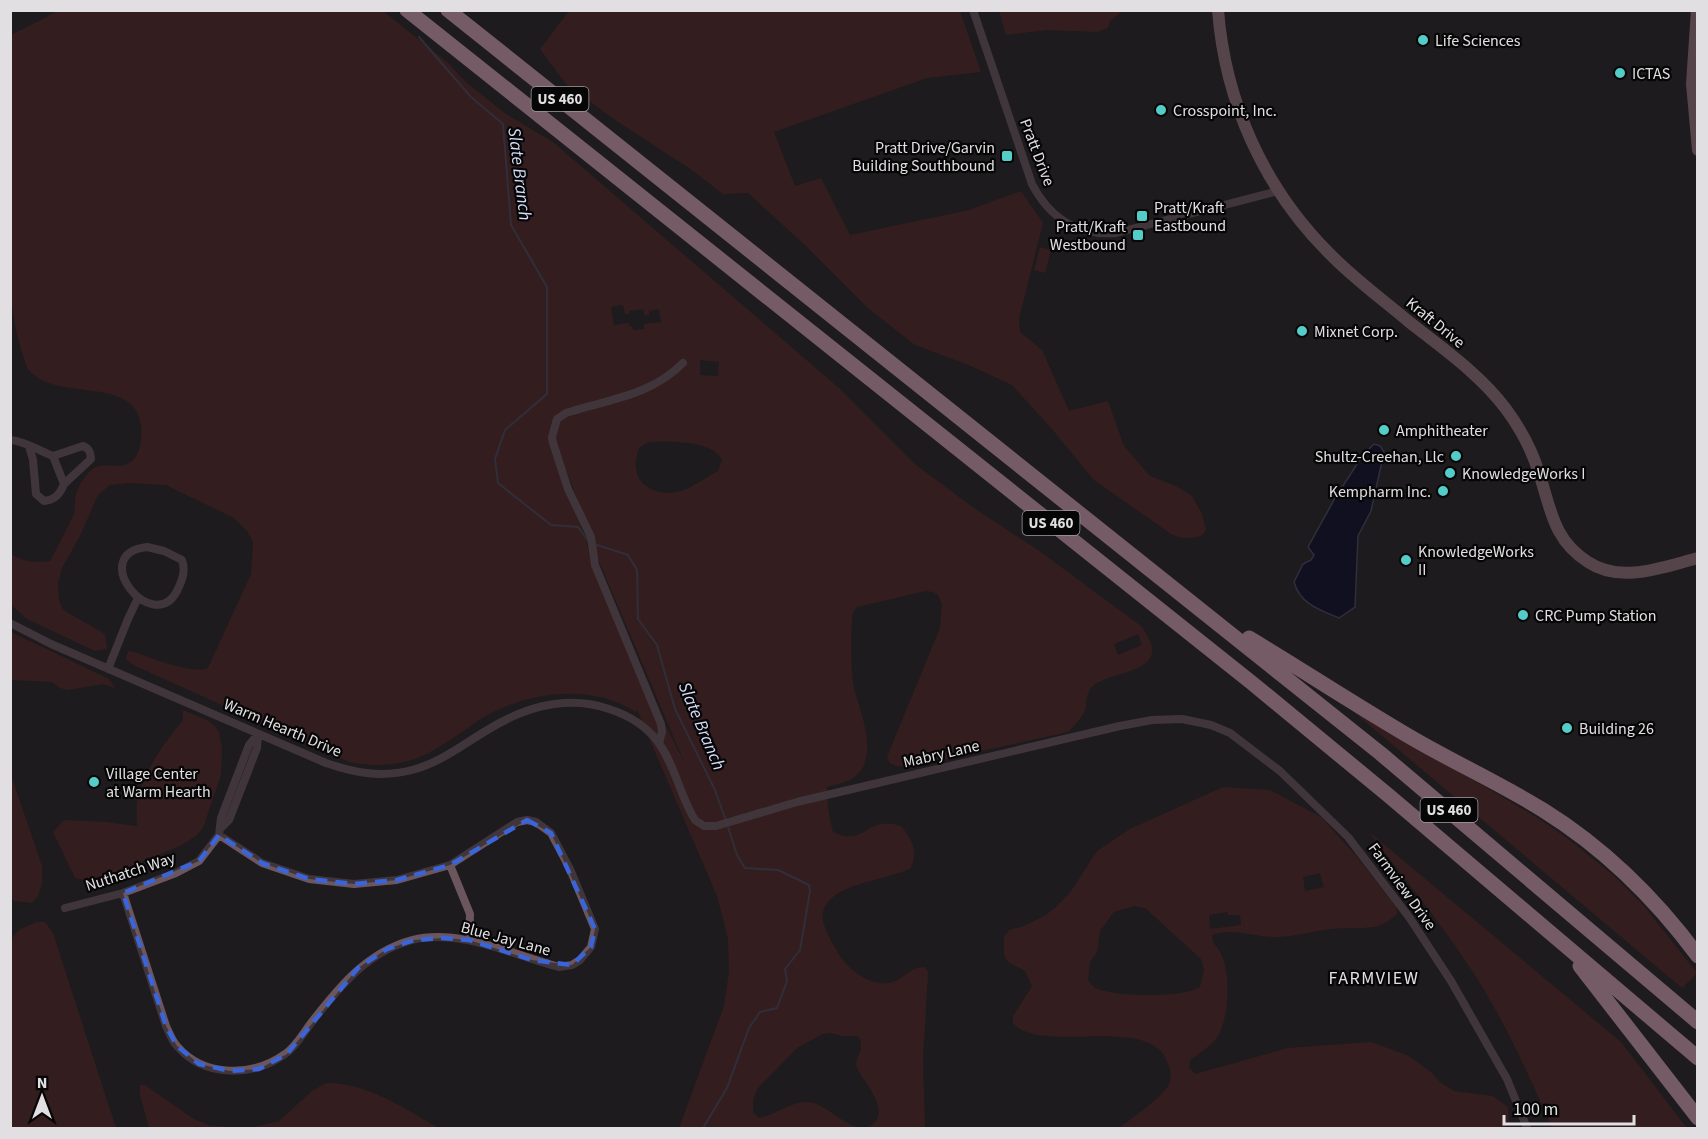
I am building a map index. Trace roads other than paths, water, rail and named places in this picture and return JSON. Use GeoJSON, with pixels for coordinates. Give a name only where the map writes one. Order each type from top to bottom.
{"type":"FeatureCollection","features":[{"type":"Feature","properties":{"kind":"highway","name":"US 460"},"geometry":{"type":"LineString","coordinates":[[407,10],[1252,683],[1698,1058]]}},
{"type":"Feature","properties":{"kind":"highway","name":"US 460"},"geometry":{"type":"LineString","coordinates":[[448,10],[1380,753],[1698,1022]]}},
{"type":"Feature","properties":{"kind":"highway"},"geometry":{"type":"LineString","coordinates":[[1195,605],[1414,739],[1517,795],[1562,823],[1611,860],[1638,886],[1696,953]]}},
{"type":"Feature","properties":{"kind":"highway"},"geometry":{"type":"LineString","coordinates":[[1566,946],[1698,1118]]}},
{"type":"Feature","properties":{"kind":"street","name":"Pratt Drive"},"geometry":{"type":"LineString","coordinates":[[973,10],[1032,184],[1042,202],[1066,223],[1090,232],[1116,233],[1278,191]]}},
{"type":"Feature","properties":{"kind":"street","name":"Kraft Drive"},"geometry":{"type":"LineString","coordinates":[[1218,10],[1225,65],[1239,113],[1278,191],[1312,235],[1341,265],[1464,366],[1504,406],[1530,450],[1557,531],[1576,554],[1598,567],[1623,573],[1651,570],[1698,558]]}},
{"type":"Feature","properties":{"kind":"street"},"geometry":{"type":"LineString","coordinates":[[1697,10],[1692,84],[1698,150]]}},
{"type":"Feature","properties":{"kind":"street"},"geometry":{"type":"LineString","coordinates":[[658,742],[662,732],[661,724],[595,565],[591,537],[568,489],[552,437],[556,419],[566,413],[642,392],[669,377],[683,363]]}},
{"type":"Feature","properties":{"kind":"street"},"geometry":{"type":"LineString","coordinates":[[10,440],[29,446],[53,456],[83,446],[88,448],[91,459],[64,484],[60,493],[52,500],[44,501],[36,494],[33,460],[29,446]]}},
{"type":"Feature","properties":{"kind":"street"},"geometry":{"type":"LineString","coordinates":[[53,456],[64,484]]}},
{"type":"Feature","properties":{"kind":"street"},"geometry":{"type":"LineString","coordinates":[[147,547],[182,560],[185,567],[182,580],[169,603],[156,605],[138,598],[126,587],[122,575],[123,563],[127,554],[136,548],[147,547]]}},
{"type":"Feature","properties":{"kind":"street"},"geometry":{"type":"LineString","coordinates":[[108,669],[138,598]]}},
{"type":"Feature","properties":{"kind":"street","name":"Warm Hearth Drive"},"geometry":{"type":"LineString","coordinates":[[10,623],[29,634],[258,734],[344,769],[362,773],[396,773],[413,770],[439,760],[507,718],[531,708],[552,704],[599,705],[635,721],[658,742],[692,815],[700,824]]}},
{"type":"Feature","properties":{"kind":"street","name":"Mabry Lane"},"geometry":{"type":"LineString","coordinates":[[700,824],[711,827],[721,825],[808,800],[1120,726],[1171,718],[1190,720]]}},
{"type":"Feature","properties":{"kind":"street","name":"Farmview Drive"},"geometry":{"type":"LineString","coordinates":[[1190,720],[1230,733],[1256,751],[1348,837],[1409,917],[1451,981],[1507,1079],[1527,1128]]}},
{"type":"Feature","properties":{"kind":"street","name":"Nuthatch Way"},"geometry":{"type":"LineString","coordinates":[[64,908],[123,893],[176,873],[199,861],[220,832],[221,818],[249,745],[258,734]]}},
{"type":"Feature","properties":{"kind":"street","name":"Blue Jay Lane"},"geometry":{"type":"LineString","coordinates":[[123,893],[166,1026],[177,1046],[199,1064],[230,1071],[259,1069],[287,1054],[324,1006],[358,968],[387,949],[414,940],[442,938],[469,940],[559,967],[572,965],[580,960],[591,946],[595,929],[570,869],[551,833],[536,822],[527,820],[517,822],[450,865],[397,880],[354,884],[309,879],[262,863],[220,832]]}},
{"type":"Feature","properties":{"kind":"street"},"geometry":{"type":"LineString","coordinates":[[450,865],[470,914],[469,940]]}},
{"type":"Feature","properties":{"kind":"water"},"geometry":{"type":"Polygon","coordinates":[[[1374,444],[1380,446],[1384,452],[1371,511],[1358,536],[1355,607],[1339,618],[1306,601],[1294,582],[1303,564],[1311,560],[1314,555],[1308,547],[1335,498],[1363,455],[1374,444]]]}},
{"type":"Feature","properties":{"kind":"waterway","name":"Slate Branch"},"geometry":{"type":"LineString","coordinates":[[419,37],[471,97],[503,124],[511,225],[547,287],[547,394],[505,430],[495,459],[498,483],[551,525],[578,527],[589,542]]}},
{"type":"Feature","properties":{"kind":"waterway","name":"Slate Branch"},"geometry":{"type":"LineString","coordinates":[[594,544],[628,555],[637,570],[638,619],[657,645],[675,709],[715,790],[726,821]]}},
{"type":"Feature","properties":{"kind":"waterway","name":"Slate Branch"},"geometry":{"type":"LineString","coordinates":[[703,1128],[727,1088],[749,1028],[760,1012],[777,1008],[787,981],[785,969],[800,950],[810,891],[809,885],[778,870],[745,868],[737,855],[728,827]]}},
{"type":"Feature","properties":{"kind":"place","name":"Life Sciences"},"geometry":{"type":"Point","coordinates":[1423,40]}},
{"type":"Feature","properties":{"kind":"place","name":"ICTAS"},"geometry":{"type":"Point","coordinates":[1620,73]}},
{"type":"Feature","properties":{"kind":"place","name":"Crosspoint, Inc."},"geometry":{"type":"Point","coordinates":[1161,110]}},
{"type":"Feature","properties":{"kind":"place","name":"Pratt Drive/Garvin Building Southbound"},"geometry":{"type":"Point","coordinates":[1007,156]}},
{"type":"Feature","properties":{"kind":"place","name":"Pratt/Kraft Eastbound"},"geometry":{"type":"Point","coordinates":[1142,216]}},
{"type":"Feature","properties":{"kind":"place","name":"Pratt/Kraft Westbound"},"geometry":{"type":"Point","coordinates":[1138,235]}},
{"type":"Feature","properties":{"kind":"place","name":"Mixnet Corp."},"geometry":{"type":"Point","coordinates":[1302,331]}},
{"type":"Feature","properties":{"kind":"place","name":"Amphitheater"},"geometry":{"type":"Point","coordinates":[1384,430]}},
{"type":"Feature","properties":{"kind":"place","name":"Shultz-Creehan, Llc"},"geometry":{"type":"Point","coordinates":[1456,456]}},
{"type":"Feature","properties":{"kind":"place","name":"KnowledgeWorks I"},"geometry":{"type":"Point","coordinates":[1450,473]}},
{"type":"Feature","properties":{"kind":"place","name":"Kempharm Inc."},"geometry":{"type":"Point","coordinates":[1443,491]}},
{"type":"Feature","properties":{"kind":"place","name":"KnowledgeWorks II"},"geometry":{"type":"Point","coordinates":[1406,560]}},
{"type":"Feature","properties":{"kind":"place","name":"CRC Pump Station"},"geometry":{"type":"Point","coordinates":[1523,615]}},
{"type":"Feature","properties":{"kind":"place","name":"Building 26"},"geometry":{"type":"Point","coordinates":[1567,728]}},
{"type":"Feature","properties":{"kind":"place","name":"Village Center at Warm Hearth"},"geometry":{"type":"Point","coordinates":[94,782]}},
{"type":"Feature","properties":{"kind":"district","name":"FARMVIEW"},"geometry":{"type":"Point","coordinates":[1374,978]}}]}
